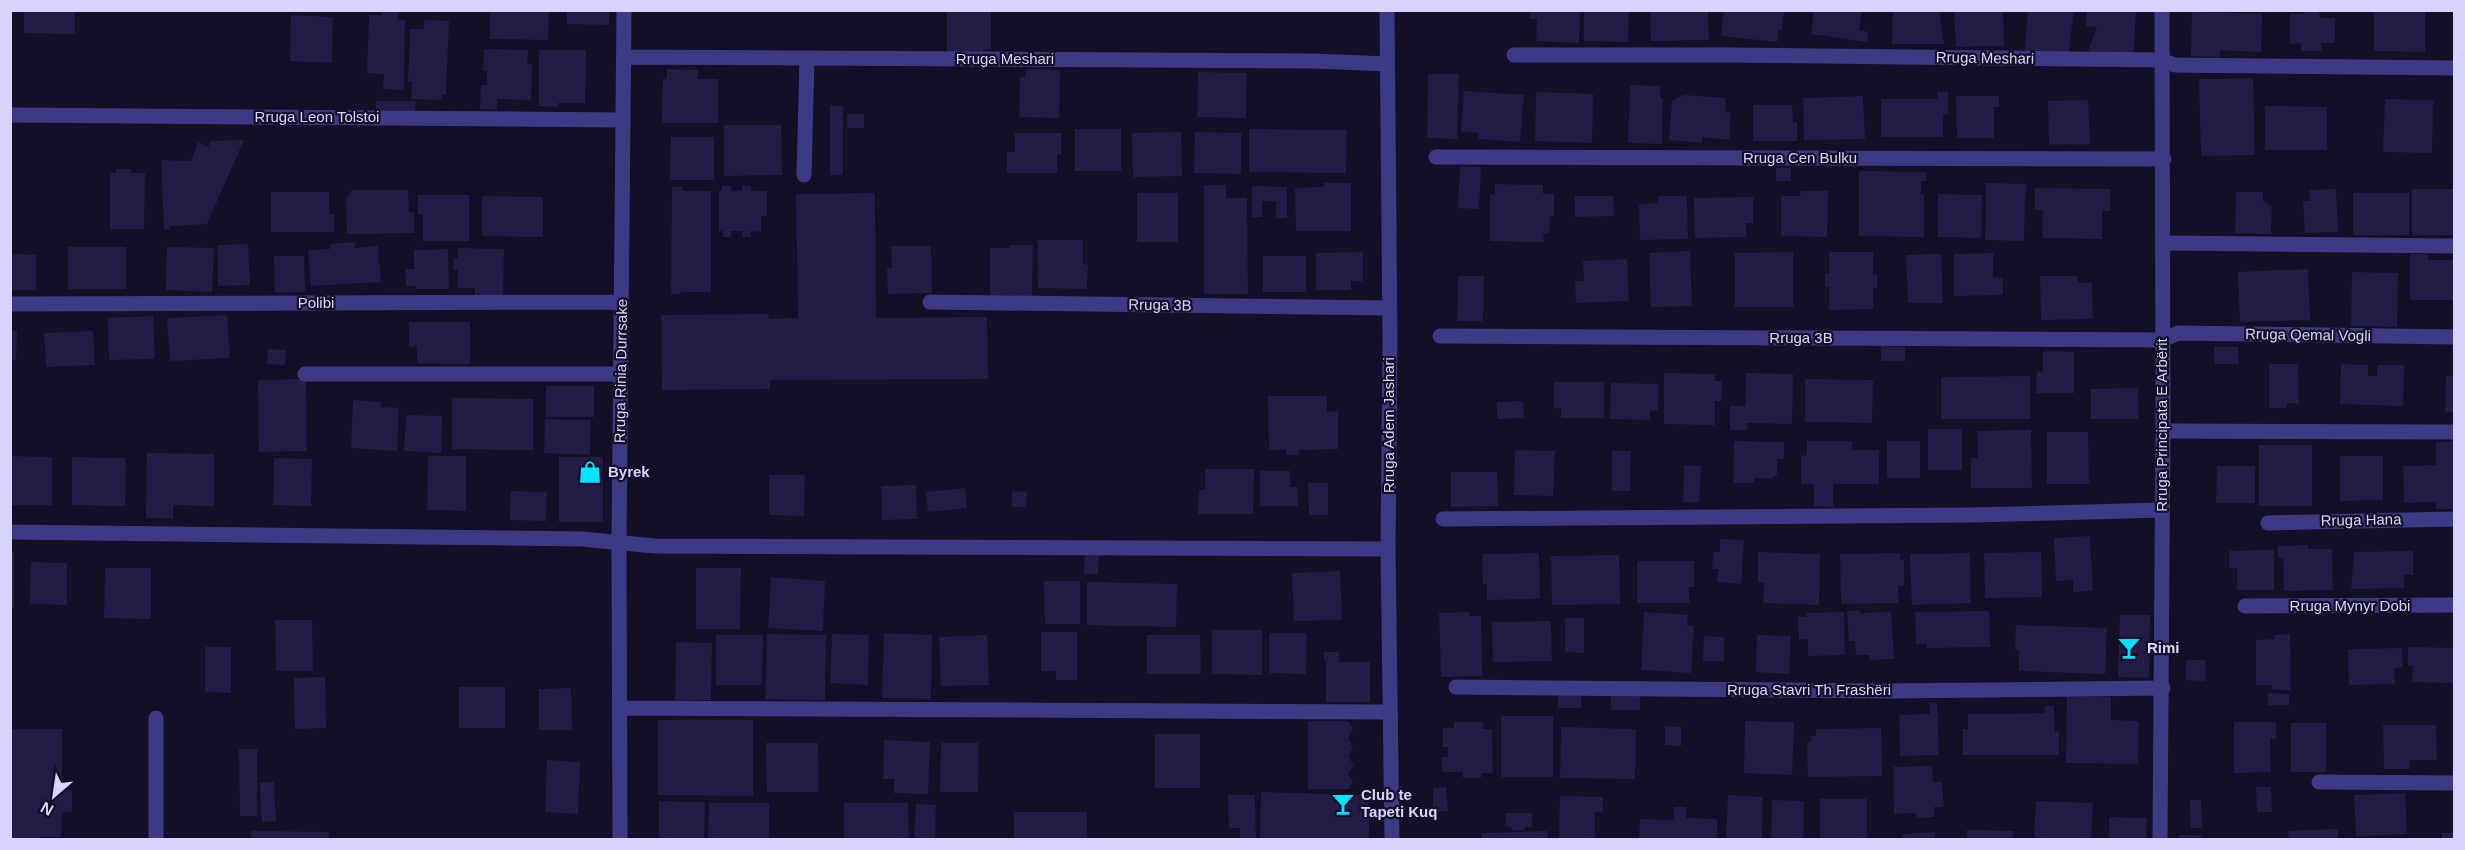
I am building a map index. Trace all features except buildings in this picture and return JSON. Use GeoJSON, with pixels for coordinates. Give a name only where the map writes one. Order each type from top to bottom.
{"type":"FeatureCollection","features":[{"type":"Feature","properties":{"kind":"street","name":"Rruga Rinia Durrsake"},"geometry":{"type":"LineString","coordinates":[[620,840],[619,543],[624,10]]}},
{"type":"Feature","properties":{"kind":"street","name":"Rruga Adem Jashari"},"geometry":{"type":"LineString","coordinates":[[1387,10],[1388,549],[1392,840]]}},
{"type":"Feature","properties":{"kind":"street","name":"Rruga Principata E Arbërit"},"geometry":{"type":"LineString","coordinates":[[2160,840],[2163,688],[2162,10]]}},
{"type":"Feature","properties":{"kind":"street","name":"Rruga Meshari"},"geometry":{"type":"LineString","coordinates":[[1514,56],[1714,55],[2161,60],[2175,66],[2454,68]]}},
{"type":"Feature","properties":{"kind":"street","name":"Rruga Meshari"},"geometry":{"type":"LineString","coordinates":[[624,57],[1314,61],[1387,64]]}},
{"type":"Feature","properties":{"kind":"street"},"geometry":{"type":"LineString","coordinates":[[804,175],[807,58]]}},
{"type":"Feature","properties":{"kind":"street","name":"Rruga Leon Tolstoi"},"geometry":{"type":"LineString","coordinates":[[10,115],[623,120]]}},
{"type":"Feature","properties":{"kind":"street","name":"Rruga Cen Bulku"},"geometry":{"type":"LineString","coordinates":[[1436,156],[2164,159]]}},
{"type":"Feature","properties":{"kind":"street"},"geometry":{"type":"LineString","coordinates":[[2163,243],[2454,246]]}},
{"type":"Feature","properties":{"kind":"street","name":"Polibi"},"geometry":{"type":"LineString","coordinates":[[10,304],[622,302]]}},
{"type":"Feature","properties":{"kind":"street","name":"Rruga 3B"},"geometry":{"type":"LineString","coordinates":[[930,302],[1389,308]]}},
{"type":"Feature","properties":{"kind":"street","name":"Rruga Qemal Vogli"},"geometry":{"type":"LineString","coordinates":[[2163,340],[2178,333],[2454,337]]}},
{"type":"Feature","properties":{"kind":"street","name":"Rruga 3B"},"geometry":{"type":"LineString","coordinates":[[1440,336],[2163,340]]}},
{"type":"Feature","properties":{"kind":"street"},"geometry":{"type":"LineString","coordinates":[[305,374],[621,374]]}},
{"type":"Feature","properties":{"kind":"street"},"geometry":{"type":"LineString","coordinates":[[2163,431],[2454,432]]}},
{"type":"Feature","properties":{"kind":"street"},"geometry":{"type":"LineString","coordinates":[[1443,519],[1973,515],[2162,510]]}},
{"type":"Feature","properties":{"kind":"street","name":"Rruga Hana"},"geometry":{"type":"LineString","coordinates":[[2268,523],[2454,519]]}},
{"type":"Feature","properties":{"kind":"street"},"geometry":{"type":"LineString","coordinates":[[10,532],[582,539],[666,546],[1388,549]]}},
{"type":"Feature","properties":{"kind":"street","name":"Rruga Mynyr Dobi"},"geometry":{"type":"LineString","coordinates":[[2245,606],[2454,605]]}},
{"type":"Feature","properties":{"kind":"street","name":"Rruga Stavri Th Frashëri"},"geometry":{"type":"LineString","coordinates":[[1456,687],[1889,691],[2163,688]]}},
{"type":"Feature","properties":{"kind":"street"},"geometry":{"type":"LineString","coordinates":[[620,708],[1389,712]]}},
{"type":"Feature","properties":{"kind":"street"},"geometry":{"type":"LineString","coordinates":[[156,718],[156,840]]}},
{"type":"Feature","properties":{"kind":"street"},"geometry":{"type":"LineString","coordinates":[[2319,782],[2454,783]]}},
{"type":"Feature","properties":{"kind":"place","name":"Byrek"},"geometry":{"type":"Point","coordinates":[590,472]}},
{"type":"Feature","properties":{"kind":"place","name":"Rimi"},"geometry":{"type":"Point","coordinates":[2129,648]}},
{"type":"Feature","properties":{"kind":"place","name":"Club te Tapeti Kuq"},"geometry":{"type":"Point","coordinates":[1343,804]}}]}
